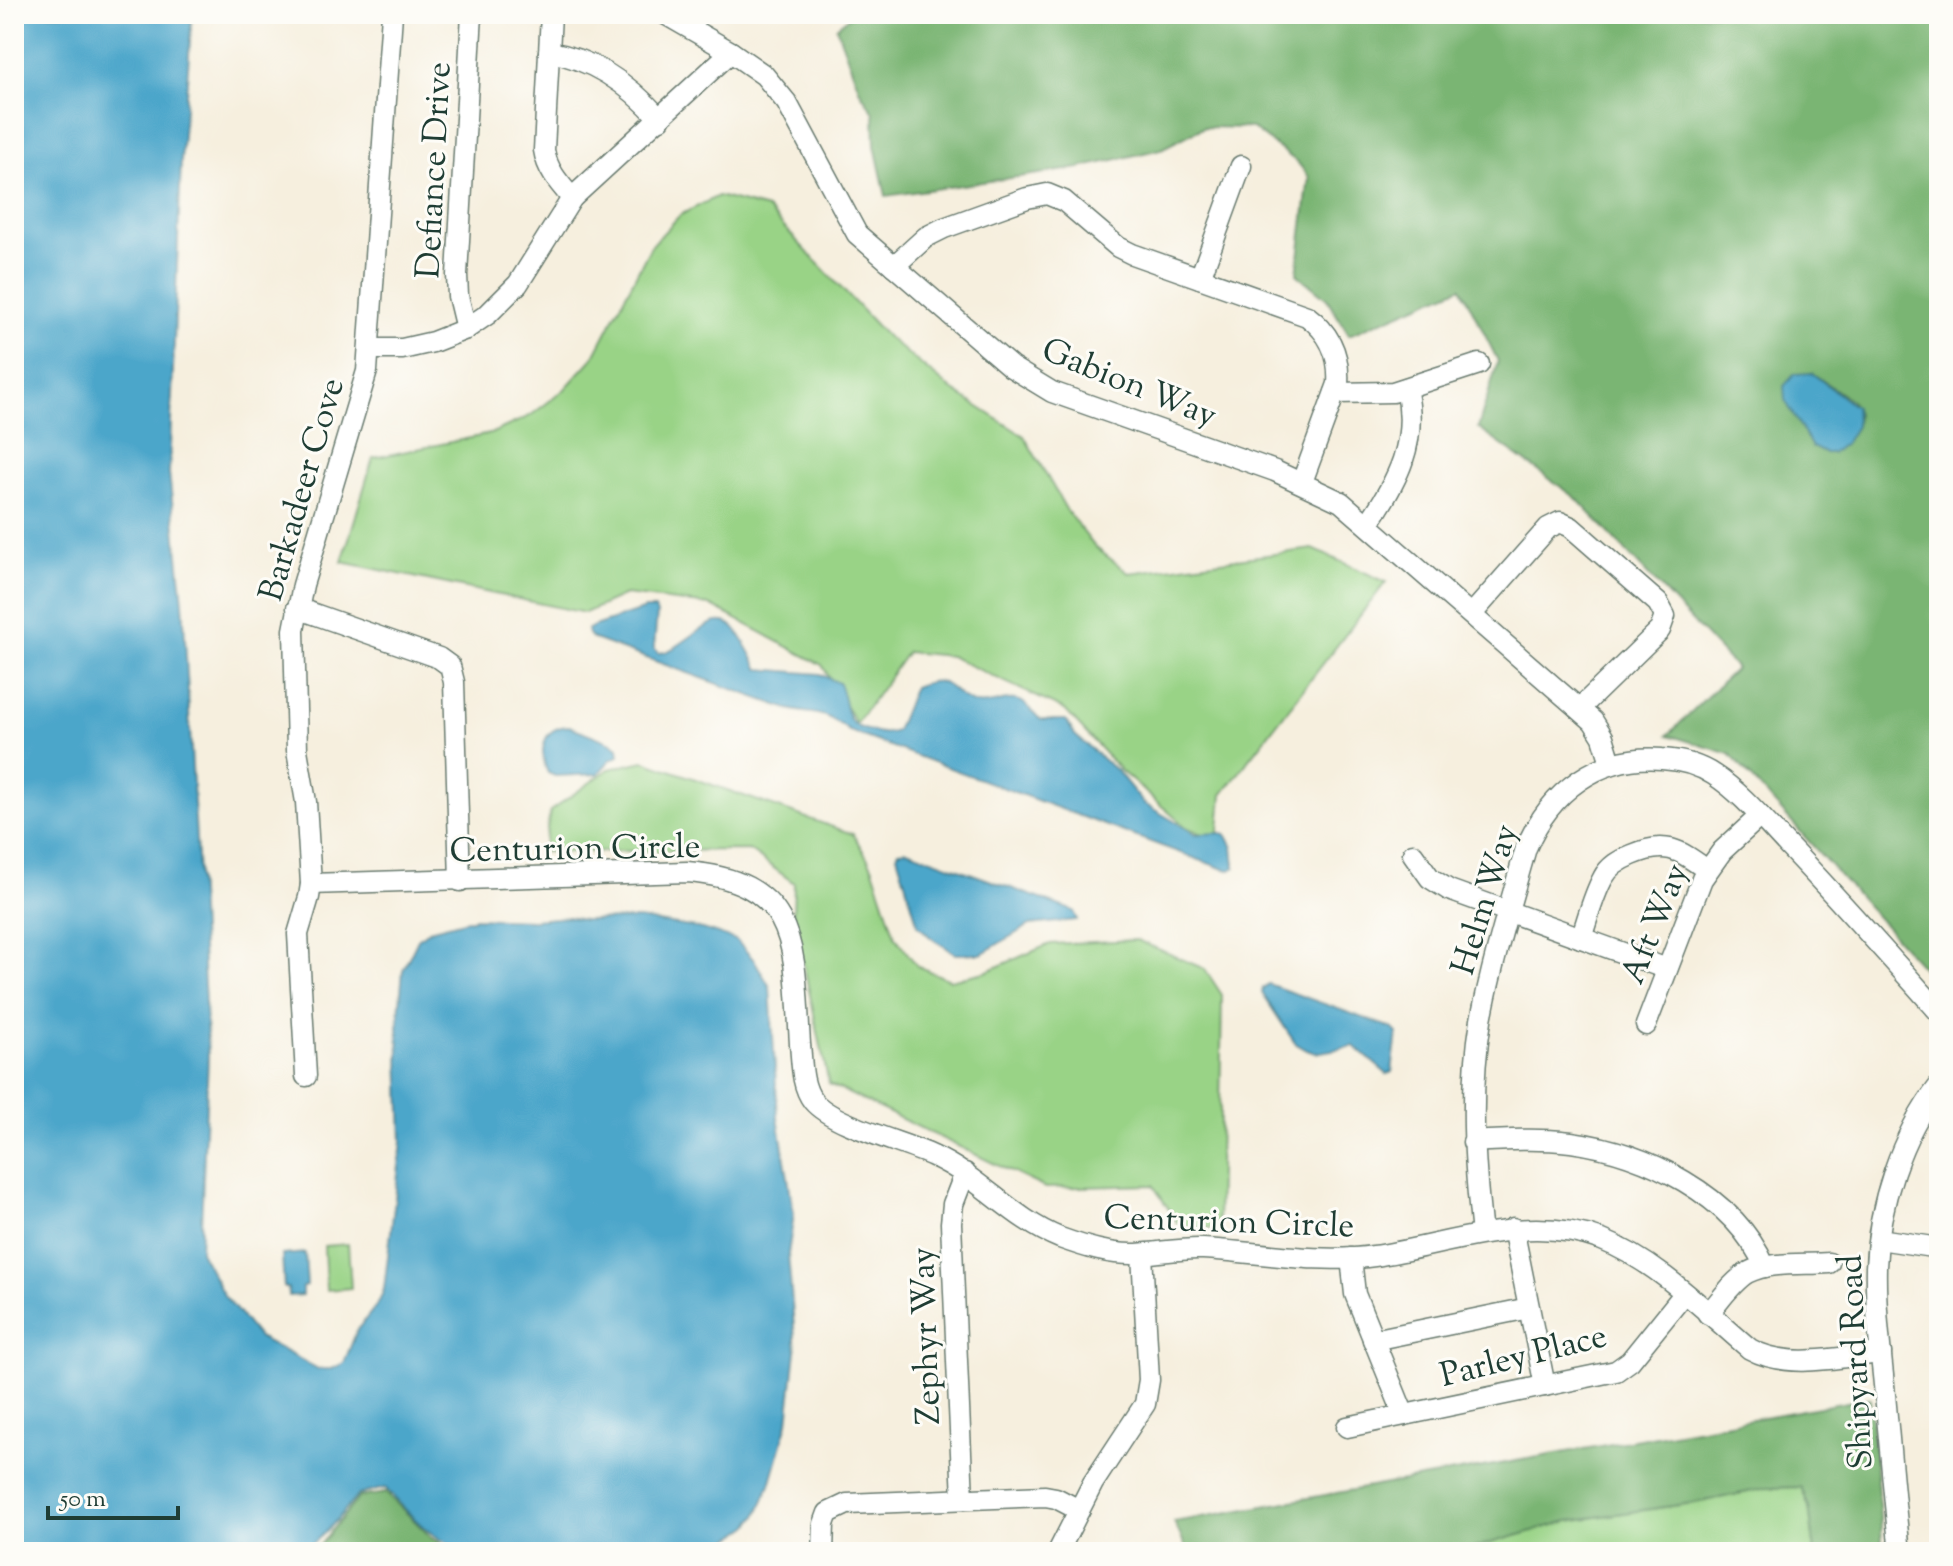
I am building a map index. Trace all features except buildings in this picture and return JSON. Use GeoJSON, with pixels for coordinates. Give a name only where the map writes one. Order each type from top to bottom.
{"type":"FeatureCollection","features":[{"type":"Feature","properties":{"kind":"street","name":"Barkadeer Cove"},"geometry":{"type":"LineString","coordinates":[[306,1076],[298,934],[311,884],[306,802],[297,750],[294,653],[297,608],[363,387],[370,349],[392,14]]}},
{"type":"Feature","properties":{"kind":"street","name":"Defiance Drive"},"geometry":{"type":"LineString","coordinates":[[466,329],[458,296],[457,275],[472,14]]}},
{"type":"Feature","properties":{"kind":"street"},"geometry":{"type":"LineString","coordinates":[[551,14],[544,150],[551,173],[572,198]]}},
{"type":"Feature","properties":{"kind":"street","name":"Gabion Way"},"geometry":{"type":"LineString","coordinates":[[665,14],[757,69],[776,88],[857,234],[1011,367],[1052,392],[1302,482],[1341,502],[1580,708],[1603,737],[1611,763]]}},
{"type":"Feature","properties":{"kind":"street"},"geometry":{"type":"LineString","coordinates":[[549,52],[585,61],[630,88],[660,119]]}},
{"type":"Feature","properties":{"kind":"street"},"geometry":{"type":"LineString","coordinates":[[370,349],[418,346],[466,329],[495,307],[518,284],[572,198],[731,52]]}},
{"type":"Feature","properties":{"kind":"street"},"geometry":{"type":"LineString","coordinates":[[1200,278],[1241,166]]}},
{"type":"Feature","properties":{"kind":"street"},"geometry":{"type":"LineString","coordinates":[[894,266],[926,237],[944,228],[1027,198],[1047,194],[1064,201],[1118,247],[1307,316],[1330,340],[1339,373],[1335,393],[1302,482]]}},
{"type":"Feature","properties":{"kind":"street"},"geometry":{"type":"LineString","coordinates":[[1335,393],[1377,394],[1406,389],[1479,364]]}},
{"type":"Feature","properties":{"kind":"street"},"geometry":{"type":"LineString","coordinates":[[1368,524],[1393,485],[1411,433],[1411,407],[1406,389]]}},
{"type":"Feature","properties":{"kind":"street"},"geometry":{"type":"LineString","coordinates":[[1472,614],[1548,528],[1560,522],[1571,527],[1658,603],[1665,616],[1660,630],[1580,708]]}},
{"type":"Feature","properties":{"kind":"street"},"geometry":{"type":"LineString","coordinates":[[297,608],[439,658],[450,666],[454,682],[460,881]]}},
{"type":"Feature","properties":{"kind":"street","name":"Helm Way"},"geometry":{"type":"LineString","coordinates":[[1482,1234],[1473,1142],[1474,1090],[1481,1021],[1526,848],[1542,816],[1573,783],[1611,763],[1649,758],[1688,764],[1711,773],[1729,786],[1816,874],[1939,1012]]}},
{"type":"Feature","properties":{"kind":"street","name":"Aft Way"},"geometry":{"type":"LineString","coordinates":[[1646,1025],[1707,870],[1722,851],[1760,816]]}},
{"type":"Feature","properties":{"kind":"street"},"geometry":{"type":"LineString","coordinates":[[1581,938],[1603,878],[1619,861],[1661,846],[1674,849],[1707,870]]}},
{"type":"Feature","properties":{"kind":"street"},"geometry":{"type":"LineString","coordinates":[[1413,854],[1430,878],[1439,884],[1667,969]]}},
{"type":"Feature","properties":{"kind":"street","name":"Centurion Circle"},"geometry":{"type":"LineString","coordinates":[[311,884],[687,872],[734,879],[749,887],[776,910],[787,929],[795,964],[804,1080],[813,1100],[841,1120],[934,1156],[965,1173],[1013,1212],[1056,1236],[1107,1252],[1142,1254],[1198,1249],[1351,1258],[1513,1228],[1556,1230],[1601,1240],[1635,1257],[1750,1349],[1777,1360],[1881,1353]]}},
{"type":"Feature","properties":{"kind":"street","name":"Shipyard Road"},"geometry":{"type":"LineString","coordinates":[[1900,1552],[1876,1294],[1879,1239],[1902,1151],[1939,1086]]}},
{"type":"Feature","properties":{"kind":"street"},"geometry":{"type":"LineString","coordinates":[[1473,1142],[1526,1140],[1573,1143],[1648,1164],[1692,1187],[1746,1231],[1765,1267]]}},
{"type":"Feature","properties":{"kind":"street","name":"Zephyr Way"},"geometry":{"type":"LineString","coordinates":[[963,1499],[951,1223],[953,1204],[965,1173]]}},
{"type":"Feature","properties":{"kind":"street"},"geometry":{"type":"LineString","coordinates":[[1513,1228],[1545,1386]]}},
{"type":"Feature","properties":{"kind":"street"},"geometry":{"type":"LineString","coordinates":[[1879,1239],[1939,1248]]}},
{"type":"Feature","properties":{"kind":"street"},"geometry":{"type":"LineString","coordinates":[[1058,1552],[1093,1483],[1139,1415],[1148,1393],[1142,1254]]}},
{"type":"Feature","properties":{"kind":"street"},"geometry":{"type":"LineString","coordinates":[[1351,1258],[1355,1294],[1404,1415]]}},
{"type":"Feature","properties":{"kind":"street"},"geometry":{"type":"LineString","coordinates":[[1708,1314],[1750,1271],[1765,1267],[1829,1263]]}},
{"type":"Feature","properties":{"kind":"street","name":"Parley Place"},"geometry":{"type":"LineString","coordinates":[[1347,1427],[1608,1373],[1623,1367],[1684,1294]]}},
{"type":"Feature","properties":{"kind":"street"},"geometry":{"type":"LineString","coordinates":[[1373,1340],[1529,1308]]}},
{"type":"Feature","properties":{"kind":"street"},"geometry":{"type":"LineString","coordinates":[[823,1552],[824,1524],[828,1513],[847,1504],[1045,1496],[1079,1510]]}},
{"type":"Feature","properties":{"kind":"green space"},"geometry":{"type":"Polygon","coordinates":[[[853,14],[1939,14],[1939,986],[1730,754],[1668,735],[1736,668],[1575,497],[1478,428],[1498,361],[1461,287],[1349,335],[1327,299],[1297,274],[1309,177],[1297,162],[1252,128],[1204,127],[1161,149],[1080,168],[886,196],[875,146],[874,113],[860,91],[836,27],[853,14]],[[1812,373],[1801,426],[1812,447],[1856,426],[1857,413],[1851,401],[1812,373]]]}},
{"type":"Feature","properties":{"kind":"green space"},"geometry":{"type":"Polygon","coordinates":[[[718,196],[767,209],[886,336],[952,390],[1024,436],[1067,511],[1095,547],[1129,573],[1313,549],[1386,582],[1222,795],[1218,841],[1186,827],[1122,772],[1065,710],[950,656],[907,652],[856,724],[822,665],[710,605],[625,595],[585,613],[342,562],[373,458],[490,434],[530,416],[564,390],[593,358],[651,246],[680,215],[718,196]]]}},
{"type":"Feature","properties":{"kind":"green space"},"geometry":{"type":"Polygon","coordinates":[[[644,761],[853,834],[872,866],[895,936],[917,966],[950,980],[985,972],[1050,944],[1137,940],[1205,969],[1222,995],[1218,1229],[1179,1225],[1153,1185],[1045,1188],[829,1084],[793,916],[794,883],[749,850],[543,852],[550,811],[609,769],[644,761]]]}},
{"type":"Feature","properties":{"kind":"green space"},"geometry":{"type":"Polygon","coordinates":[[[348,1244],[351,1288],[326,1290],[324,1246],[348,1244]]]}},
{"type":"Feature","properties":{"kind":"green space"},"geometry":{"type":"Polygon","coordinates":[[[1870,1398],[1883,1552],[1815,1552],[1809,1507],[1801,1487],[1767,1488],[1700,1502],[1568,1521],[1459,1552],[1188,1552],[1174,1522],[1870,1398]]]}},
{"type":"Feature","properties":{"kind":"green space"},"geometry":{"type":"Polygon","coordinates":[[[1801,1487],[1809,1506],[1815,1552],[1459,1552],[1568,1521],[1700,1502],[1767,1488],[1801,1487]]]}},
{"type":"Feature","properties":{"kind":"green space"},"geometry":{"type":"Polygon","coordinates":[[[386,1493],[433,1539],[458,1552],[314,1552],[359,1497],[386,1493]]]}},
{"type":"Feature","properties":{"kind":"water"},"geometry":{"type":"Polygon","coordinates":[[[14,14],[192,14],[181,161],[169,473],[183,602],[208,1057],[200,1251],[223,1294],[258,1337],[318,1369],[332,1369],[344,1363],[357,1330],[379,1302],[384,1289],[402,1141],[398,1025],[403,970],[418,939],[429,930],[475,918],[533,920],[568,917],[583,920],[638,919],[703,929],[736,940],[755,961],[770,987],[778,1118],[794,1214],[788,1254],[796,1351],[788,1422],[770,1485],[758,1514],[749,1526],[725,1542],[643,1552],[476,1552],[447,1543],[436,1536],[385,1488],[358,1495],[328,1530],[303,1552],[14,1552],[14,14]]]}},
{"type":"Feature","properties":{"kind":"water"},"geometry":{"type":"Polygon","coordinates":[[[1812,373],[1855,407],[1856,426],[1846,442],[1832,453],[1812,447],[1785,400],[1784,386],[1795,374],[1812,373]]]}},
{"type":"Feature","properties":{"kind":"water"},"geometry":{"type":"Polygon","coordinates":[[[645,609],[655,609],[657,614],[654,648],[658,653],[668,651],[709,625],[727,623],[739,634],[759,669],[820,674],[839,683],[850,720],[871,731],[896,731],[914,687],[936,682],[949,686],[960,696],[977,704],[1017,700],[1041,720],[1066,720],[1075,735],[1118,772],[1143,803],[1196,834],[1221,833],[1227,836],[1233,847],[1235,867],[1224,869],[849,731],[823,715],[782,707],[594,639],[588,634],[587,630],[594,626],[645,609]]]}},
{"type":"Feature","properties":{"kind":"water"},"geometry":{"type":"Polygon","coordinates":[[[569,726],[612,743],[618,748],[619,756],[610,760],[598,774],[555,776],[548,773],[543,757],[545,742],[553,731],[569,726]]]}},
{"type":"Feature","properties":{"kind":"water"},"geometry":{"type":"Polygon","coordinates":[[[907,850],[1074,911],[1077,920],[1030,925],[981,954],[956,954],[918,925],[897,855],[899,851],[907,850]]]}},
{"type":"Feature","properties":{"kind":"water"},"geometry":{"type":"Polygon","coordinates":[[[1268,984],[1392,1028],[1397,1033],[1392,1072],[1387,1074],[1354,1046],[1315,1053],[1295,1043],[1262,993],[1268,984]]]}},
{"type":"Feature","properties":{"kind":"water"},"geometry":{"type":"Polygon","coordinates":[[[305,1253],[307,1286],[302,1287],[302,1295],[289,1296],[288,1288],[284,1288],[282,1255],[305,1253]]]}}]}
